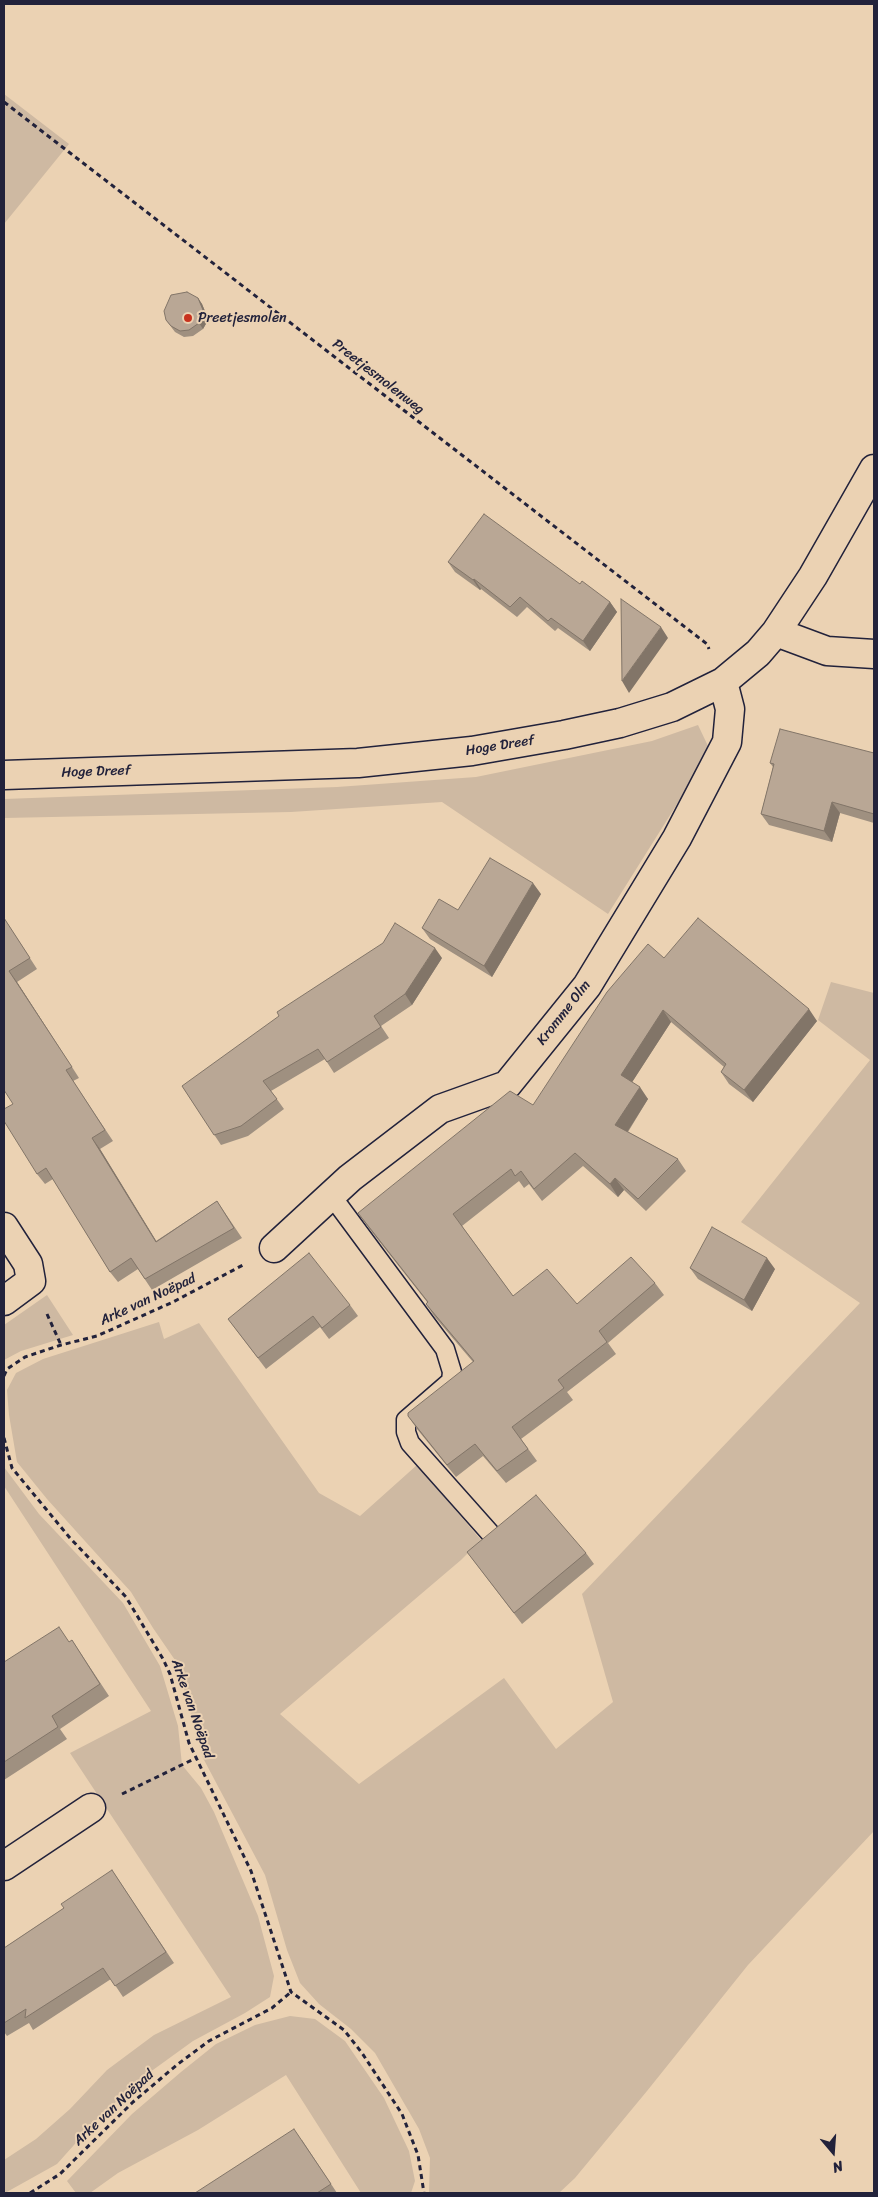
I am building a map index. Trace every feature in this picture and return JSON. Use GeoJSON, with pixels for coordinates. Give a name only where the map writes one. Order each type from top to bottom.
{"type":"FeatureCollection","features":[{"type":"Feature","properties":{"kind":"street","name":"Hoge Dreef"},"geometry":{"type":"LineString","coordinates":[[4,776],[358,763],[472,751],[620,723],[672,706],[723,682],[758,653],[776,632],[813,576],[874,469]]}},
{"type":"Feature","properties":{"kind":"street"},"geometry":{"type":"LineString","coordinates":[[776,632],[827,651],[874,654]]}},
{"type":"Feature","properties":{"kind":"street","name":"Kromme Olm"},"geometry":{"type":"LineString","coordinates":[[274,1248],[350,1178],[440,1109],[507,1085],[587,986],[678,838],[727,742],[730,709],[723,682]]}},
{"type":"Feature","properties":{"kind":"street"},"geometry":{"type":"LineString","coordinates":[[4,1227],[28,1264],[31,1281],[4,1301]]}},
{"type":"Feature","properties":{"kind":"street"},"geometry":{"type":"LineString","coordinates":[[4,1866],[91,1808]]}},
{"type":"Feature","properties":{"kind":"lane"},"geometry":{"type":"LineString","coordinates":[[331,1196],[445,1349],[452,1372],[451,1381],[406,1420],[406,1432],[410,1443],[490,1534]]}},
{"type":"Feature","properties":{"kind":"path","name":"Preetjesmolenweg"},"geometry":{"type":"LineString","coordinates":[[4,102],[707,644],[723,682]]}},
{"type":"Feature","properties":{"kind":"path","name":"Arke van Noëpad"},"geometry":{"type":"LineString","coordinates":[[4,1376],[7,1369],[25,1357],[105,1332],[173,1302],[274,1248]]}},
{"type":"Feature","properties":{"kind":"path","name":"Arke van Noëpad"},"geometry":{"type":"LineString","coordinates":[[4,1438],[12,1468],[70,1538],[126,1597],[170,1674],[189,1743],[251,1871],[291,1992],[272,2008],[209,2041],[186,2058],[132,2102],[60,2174],[30,2193]]}},
{"type":"Feature","properties":{"kind":"path"},"geometry":{"type":"LineString","coordinates":[[91,1808],[196,1758]]}},
{"type":"Feature","properties":{"kind":"path"},"geometry":{"type":"LineString","coordinates":[[291,1992],[344,2030],[362,2053],[402,2114],[418,2155],[424,2193]]}},
{"type":"Feature","properties":{"kind":"shaded area"},"geometry":{"type":"Polygon","coordinates":[[[4,94],[69,144],[4,224],[4,94]]]}},
{"type":"Feature","properties":{"kind":"shaded area"},"geometry":{"type":"Polygon","coordinates":[[[698,725],[708,746],[704,761],[608,914],[442,802],[291,812],[4,818],[4,799],[337,787],[476,777],[652,741],[698,725]]]}},
{"type":"Feature","properties":{"kind":"shaded area"},"geometry":{"type":"Polygon","coordinates":[[[831,982],[874,993],[874,1831],[748,1965],[575,2178],[559,2193],[429,2193],[430,2158],[419,2129],[375,2053],[351,2029],[319,2004],[300,1983],[287,1950],[265,1875],[203,1758],[177,1663],[131,1592],[47,1499],[17,1462],[7,1390],[16,1373],[43,1359],[159,1322],[164,1339],[199,1323],[319,1493],[360,1516],[417,1465],[481,1540],[461,1560],[280,1714],[359,1784],[504,1678],[556,1749],[613,1702],[582,1594],[860,1303],[741,1222],[870,1060],[818,1020],[831,982]]]}},
{"type":"Feature","properties":{"kind":"shaded area"},"geometry":{"type":"Polygon","coordinates":[[[47,1295],[73,1335],[21,1351],[4,1360],[4,1325],[47,1295]]]}},
{"type":"Feature","properties":{"kind":"shaded area"},"geometry":{"type":"Polygon","coordinates":[[[4,1467],[39,1514],[123,1603],[160,1666],[178,1726],[182,1765],[201,1788],[214,1812],[258,1916],[274,1976],[270,1997],[193,2041],[146,2075],[99,2117],[57,2164],[5,2193],[4,2160],[36,2139],[70,2109],[107,2070],[154,2035],[231,1997],[70,1753],[151,1711],[4,1486],[4,1467]]]}},
{"type":"Feature","properties":{"kind":"shaded area"},"geometry":{"type":"Polygon","coordinates":[[[290,2016],[315,2019],[345,2041],[384,2098],[409,2151],[415,2181],[411,2193],[361,2193],[286,2075],[198,2130],[118,2173],[90,2193],[76,2193],[67,2181],[132,2114],[181,2072],[216,2044],[255,2025],[290,2016]]]}},
{"type":"Feature","properties":{"kind":"building","name":"Preetjesmolen"},"geometry":{"type":"Polygon","coordinates":[[[187,292],[198,298],[203,310],[203,316],[199,323],[189,330],[180,331],[171,326],[166,320],[164,311],[171,295],[187,292]]]}},
{"type":"Feature","properties":{"kind":"building"},"geometry":{"type":"Polygon","coordinates":[[[484,514],[580,584],[582,581],[610,602],[583,641],[551,618],[548,621],[520,597],[510,607],[474,579],[448,562],[484,514]]]}},
{"type":"Feature","properties":{"kind":"building"},"geometry":{"type":"Polygon","coordinates":[[[621,599],[661,627],[622,681],[621,599]]]}},
{"type":"Feature","properties":{"kind":"building"},"geometry":{"type":"Polygon","coordinates":[[[780,729],[874,753],[874,814],[832,802],[824,831],[761,814],[774,764],[770,763],[780,729]]]}},
{"type":"Feature","properties":{"kind":"building"},"geometry":{"type":"Polygon","coordinates":[[[490,858],[533,883],[484,966],[422,928],[439,899],[458,910],[490,858]]]}},
{"type":"Feature","properties":{"kind":"building"},"geometry":{"type":"Polygon","coordinates":[[[4,918],[30,958],[9,971],[72,1067],[66,1070],[105,1130],[92,1138],[156,1242],[217,1201],[234,1228],[145,1279],[131,1258],[110,1272],[46,1168],[37,1174],[4,1121],[4,1109],[13,1104],[4,1090],[4,918]]]}},
{"type":"Feature","properties":{"kind":"building"},"geometry":{"type":"Polygon","coordinates":[[[698,918],[809,1009],[744,1090],[721,1072],[726,1064],[663,1010],[621,1075],[640,1087],[615,1125],[678,1159],[638,1199],[615,1178],[610,1184],[575,1153],[534,1189],[521,1171],[515,1176],[511,1169],[453,1214],[513,1296],[547,1269],[577,1304],[631,1257],[655,1283],[599,1331],[607,1342],[558,1380],[564,1388],[512,1427],[528,1449],[497,1471],[475,1444],[447,1465],[408,1416],[408,1413],[474,1361],[426,1304],[428,1302],[358,1213],[510,1091],[533,1105],[607,992],[648,944],[664,958],[698,918]]]}},
{"type":"Feature","properties":{"kind":"building"},"geometry":{"type":"Polygon","coordinates":[[[395,923],[435,948],[405,994],[374,1016],[381,1027],[327,1062],[318,1049],[263,1081],[277,1099],[241,1126],[214,1135],[182,1086],[279,1016],[277,1012],[383,943],[395,923]]]}},
{"type":"Feature","properties":{"kind":"building"},"geometry":{"type":"Polygon","coordinates":[[[712,1227],[767,1258],[744,1300],[690,1268],[712,1227]]]}},
{"type":"Feature","properties":{"kind":"building"},"geometry":{"type":"Polygon","coordinates":[[[309,1253],[350,1305],[322,1328],[313,1316],[258,1358],[228,1319],[309,1253]]]}},
{"type":"Feature","properties":{"kind":"building"},"geometry":{"type":"Polygon","coordinates":[[[536,1495],[586,1553],[514,1613],[467,1552],[536,1495]]]}},
{"type":"Feature","properties":{"kind":"building"},"geometry":{"type":"Polygon","coordinates":[[[59,1627],[69,1642],[72,1640],[100,1684],[52,1716],[58,1727],[4,1762],[4,1662],[59,1627]]]}},
{"type":"Feature","properties":{"kind":"building"},"geometry":{"type":"Polygon","coordinates":[[[112,1870],[166,1952],[115,1986],[103,1968],[25,2018],[26,2009],[4,2023],[4,1948],[64,1908],[61,1904],[112,1870]]]}},
{"type":"Feature","properties":{"kind":"building"},"geometry":{"type":"Polygon","coordinates":[[[294,2129],[331,2184],[317,2193],[195,2193],[294,2129]]]}},
{"type":"Feature","properties":{"kind":"place","name":"Preetjesmolen"},"geometry":{"type":"Point","coordinates":[188,318]}}]}
